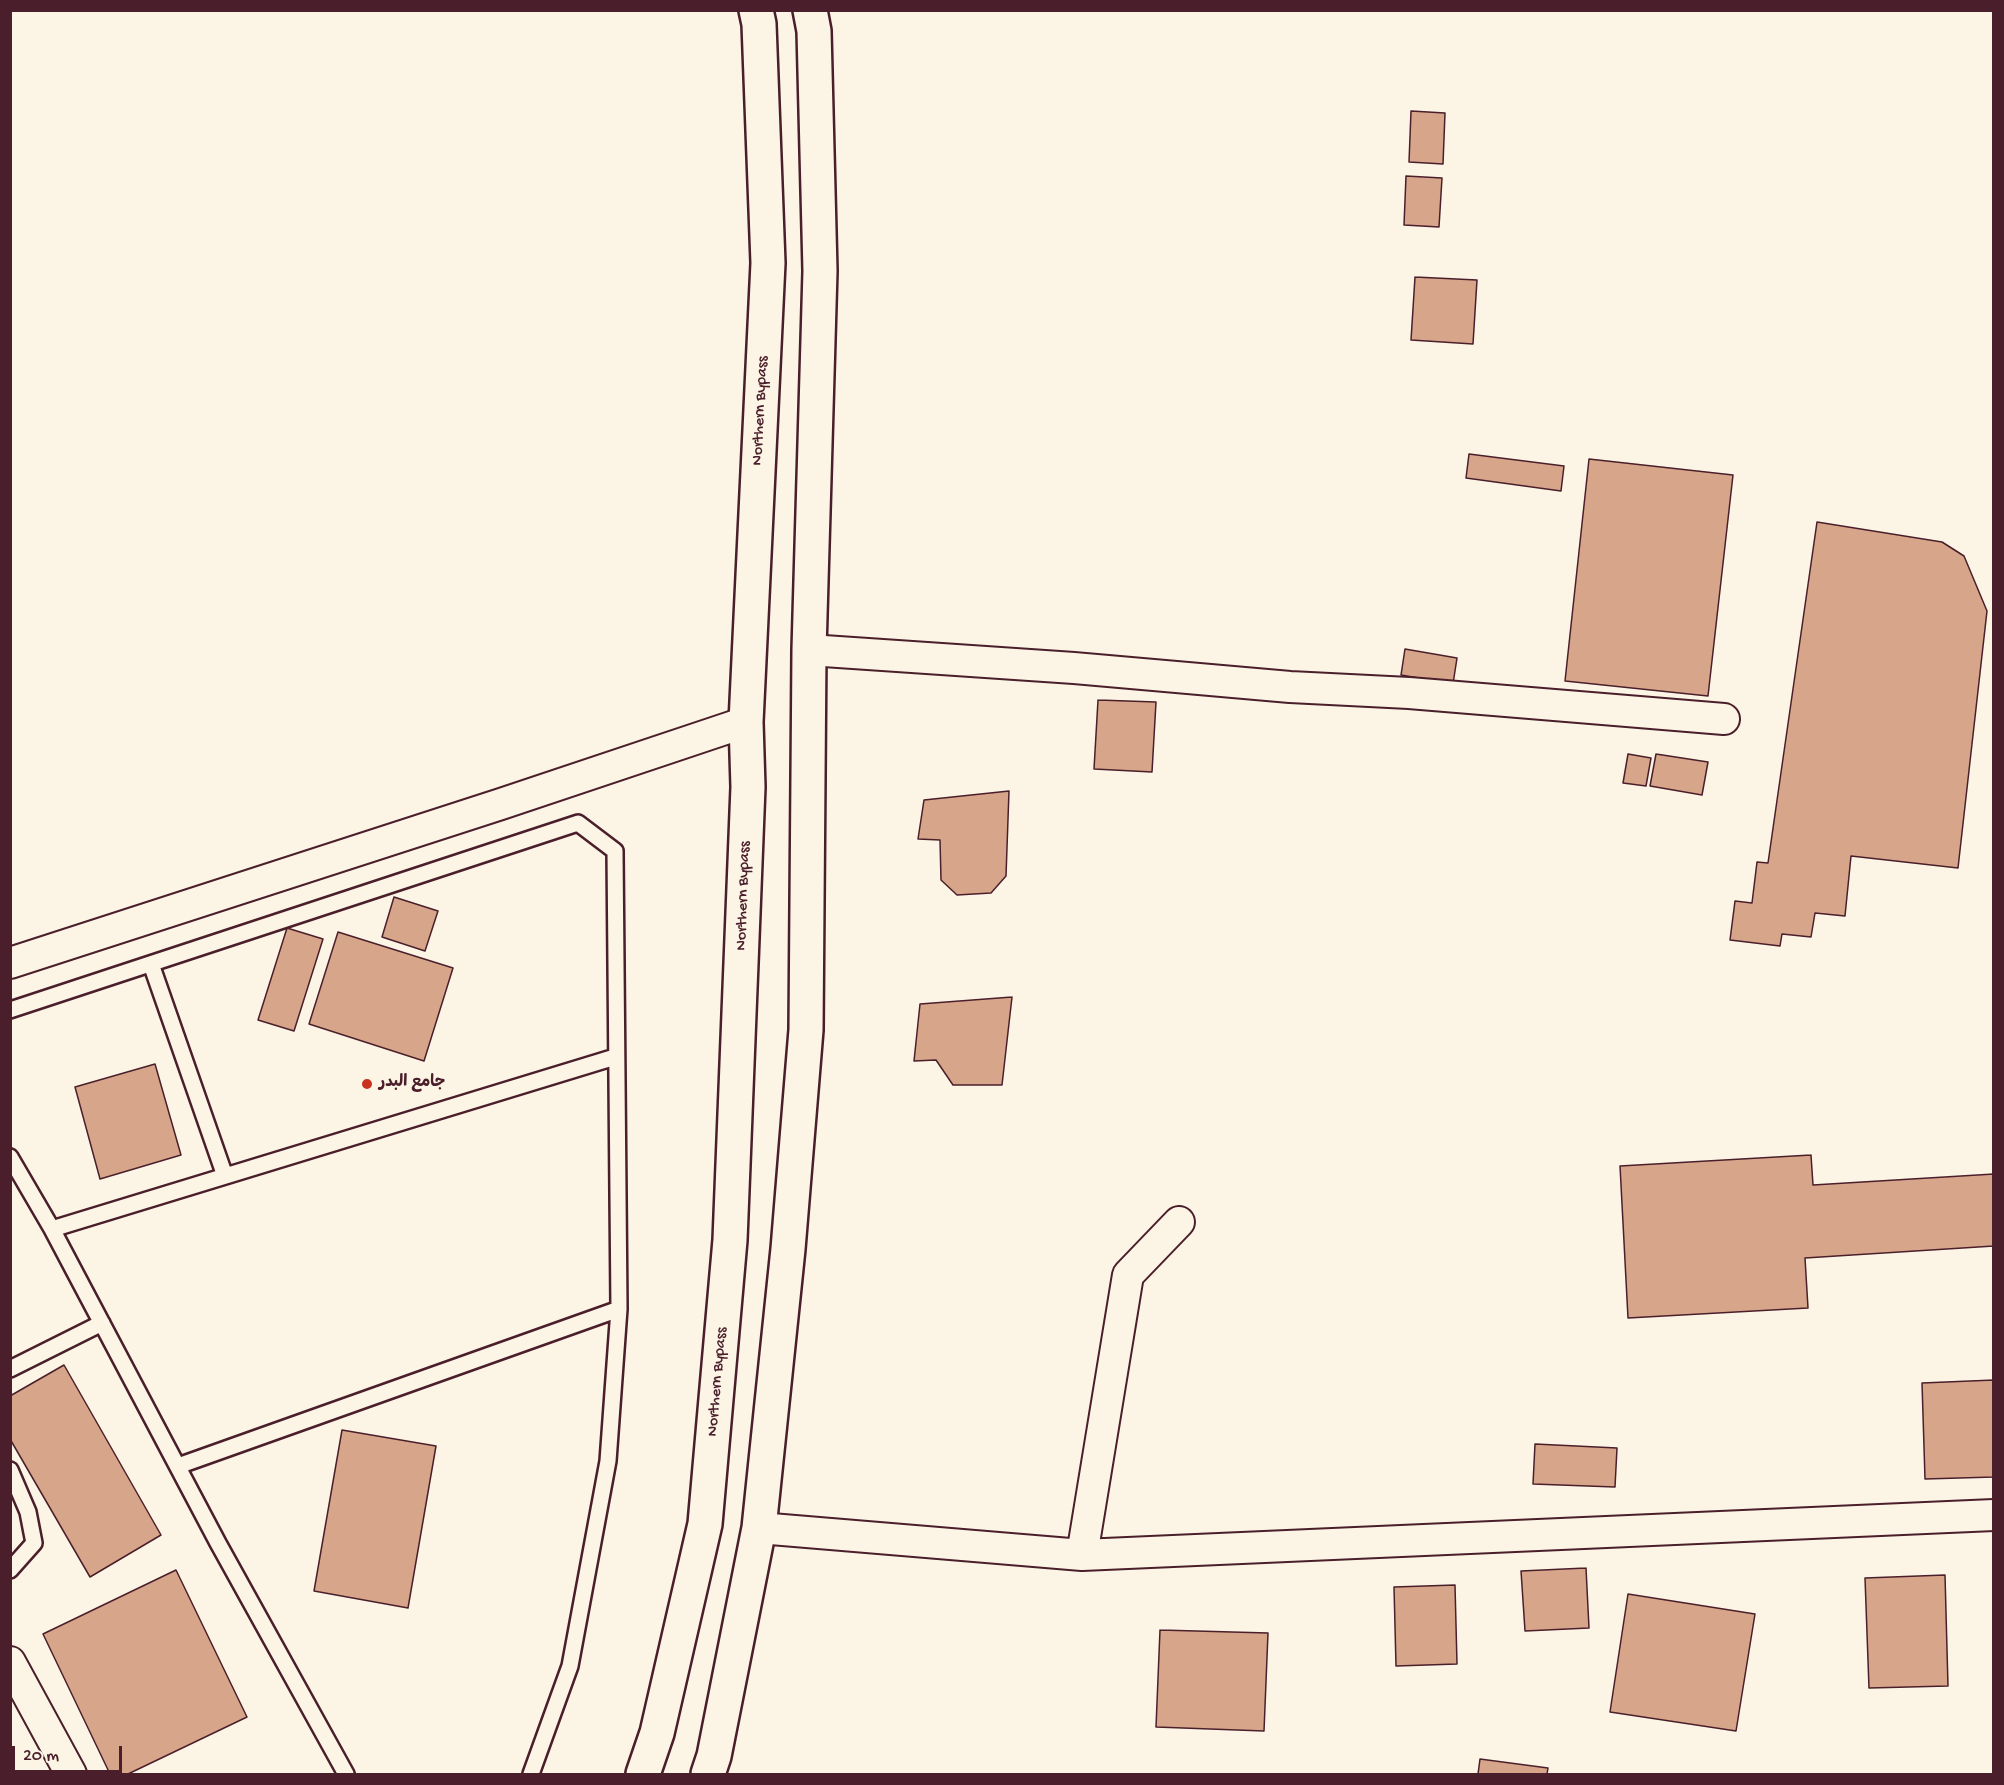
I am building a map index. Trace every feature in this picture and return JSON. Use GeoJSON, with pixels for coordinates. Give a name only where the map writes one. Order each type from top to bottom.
{"type":"FeatureCollection","features":[{"type":"Feature","properties":{"kind":"highway","name":"Northern Bypass"},"geometry":{"type":"LineString","coordinates":[[643,1774],[657,1733],[705,1524],[730,1240],[748,788],[746,722],[768,263],[759,24],[756,10]]}},
{"type":"Feature","properties":{"kind":"highway"},"geometry":{"type":"LineString","coordinates":[[708,1774],[714,1756],[759,1528],[788,1249],[806,1030],[809,650],[820,271],[814,31],[810,10]]}},
{"type":"Feature","properties":{"kind":"street"},"geometry":{"type":"LineString","coordinates":[[809,650],[1074,668],[1290,687],[1409,693],[1724,719]]}},
{"type":"Feature","properties":{"kind":"street"},"geometry":{"type":"LineString","coordinates":[[10,963],[746,722]]}},
{"type":"Feature","properties":{"kind":"street"},"geometry":{"type":"LineString","coordinates":[[1082,1555],[1128,1275],[1179,1222]]}},
{"type":"Feature","properties":{"kind":"street"},"geometry":{"type":"LineString","coordinates":[[759,1528],[1082,1555],[1994,1515]]}},
{"type":"Feature","properties":{"kind":"street"},"geometry":{"type":"LineString","coordinates":[[10,1662],[71,1774]]}},
{"type":"Feature","properties":{"kind":"lane"},"geometry":{"type":"LineString","coordinates":[[10,1010],[578,823],[615,850],[619,1310],[608,1461],[570,1666],[531,1774]]}},
{"type":"Feature","properties":{"kind":"lane"},"geometry":{"type":"LineString","coordinates":[[151,964],[225,1176]]}},
{"type":"Feature","properties":{"kind":"lane"},"geometry":{"type":"LineString","coordinates":[[52,1229],[615,1057]]}},
{"type":"Feature","properties":{"kind":"lane"},"geometry":{"type":"LineString","coordinates":[[10,1157],[52,1229],[346,1774]]}},
{"type":"Feature","properties":{"kind":"lane"},"geometry":{"type":"LineString","coordinates":[[178,1466],[619,1310]]}},
{"type":"Feature","properties":{"kind":"lane"},"geometry":{"type":"LineString","coordinates":[[10,1369],[102,1323]]}},
{"type":"Feature","properties":{"kind":"lane"},"geometry":{"type":"LineString","coordinates":[[10,1470],[28,1512],[34,1543],[10,1570]]}},
{"type":"Feature","properties":{"kind":"building"},"geometry":{"type":"Polygon","coordinates":[[[1411,111],[1445,113],[1443,164],[1409,162],[1411,111]]]}},
{"type":"Feature","properties":{"kind":"building"},"geometry":{"type":"Polygon","coordinates":[[[1406,176],[1442,178],[1439,227],[1404,225],[1406,176]]]}},
{"type":"Feature","properties":{"kind":"building"},"geometry":{"type":"Polygon","coordinates":[[[1415,277],[1477,280],[1473,344],[1411,340],[1415,277]]]}},
{"type":"Feature","properties":{"kind":"building"},"geometry":{"type":"Polygon","coordinates":[[[1469,454],[1564,466],[1561,491],[1466,478],[1469,454]]]}},
{"type":"Feature","properties":{"kind":"building"},"geometry":{"type":"Polygon","coordinates":[[[1589,459],[1733,475],[1708,696],[1565,681],[1589,459]]]}},
{"type":"Feature","properties":{"kind":"building"},"geometry":{"type":"Polygon","coordinates":[[[1817,522],[1942,542],[1964,556],[1987,611],[1958,868],[1851,856],[1845,916],[1815,913],[1811,937],[1782,934],[1780,946],[1730,940],[1735,901],[1752,903],[1757,862],[1768,863],[1817,522]]]}},
{"type":"Feature","properties":{"kind":"building"},"geometry":{"type":"Polygon","coordinates":[[[1405,649],[1457,658],[1453,684],[1401,675],[1405,649]]]}},
{"type":"Feature","properties":{"kind":"building"},"geometry":{"type":"Polygon","coordinates":[[[1098,700],[1156,702],[1152,772],[1094,769],[1098,700]]]}},
{"type":"Feature","properties":{"kind":"building"},"geometry":{"type":"Polygon","coordinates":[[[1628,754],[1651,758],[1646,786],[1623,783],[1628,754]]]}},
{"type":"Feature","properties":{"kind":"building"},"geometry":{"type":"Polygon","coordinates":[[[1656,754],[1708,762],[1702,795],[1650,786],[1656,754]]]}},
{"type":"Feature","properties":{"kind":"building"},"geometry":{"type":"Polygon","coordinates":[[[1009,791],[1006,876],[991,893],[957,895],[941,880],[940,840],[918,839],[924,800],[1009,791]]]}},
{"type":"Feature","properties":{"kind":"building"},"geometry":{"type":"Polygon","coordinates":[[[394,897],[438,911],[425,951],[382,937],[394,897]]]}},
{"type":"Feature","properties":{"kind":"building"},"geometry":{"type":"Polygon","coordinates":[[[287,928],[323,939],[294,1031],[258,1020],[287,928]]]}},
{"type":"Feature","properties":{"kind":"building"},"geometry":{"type":"Polygon","coordinates":[[[338,932],[453,968],[424,1061],[309,1024],[338,932]]]}},
{"type":"Feature","properties":{"kind":"building"},"geometry":{"type":"Polygon","coordinates":[[[1012,997],[1002,1085],[953,1085],[936,1060],[914,1061],[920,1004],[1012,997]]]}},
{"type":"Feature","properties":{"kind":"building"},"geometry":{"type":"Polygon","coordinates":[[[155,1064],[181,1155],[100,1179],[75,1087],[155,1064]]]}},
{"type":"Feature","properties":{"kind":"building"},"geometry":{"type":"Polygon","coordinates":[[[1811,1155],[1813,1185],[1994,1174],[1994,1246],[1805,1258],[1808,1308],[1628,1318],[1620,1166],[1811,1155]]]}},
{"type":"Feature","properties":{"kind":"building"},"geometry":{"type":"Polygon","coordinates":[[[64,1365],[161,1535],[90,1577],[10,1439],[10,1396],[64,1365]]]}},
{"type":"Feature","properties":{"kind":"building"},"geometry":{"type":"Polygon","coordinates":[[[1994,1380],[1994,1477],[1925,1479],[1922,1383],[1994,1380]]]}},
{"type":"Feature","properties":{"kind":"building"},"geometry":{"type":"Polygon","coordinates":[[[342,1430],[436,1446],[408,1608],[314,1591],[342,1430]]]}},
{"type":"Feature","properties":{"kind":"building"},"geometry":{"type":"Polygon","coordinates":[[[1535,1444],[1617,1448],[1615,1487],[1533,1484],[1535,1444]]]}},
{"type":"Feature","properties":{"kind":"building"},"geometry":{"type":"Polygon","coordinates":[[[1586,1568],[1589,1628],[1525,1631],[1521,1571],[1586,1568]]]}},
{"type":"Feature","properties":{"kind":"building"},"geometry":{"type":"Polygon","coordinates":[[[176,1570],[247,1717],[128,1774],[110,1774],[43,1634],[176,1570]]]}},
{"type":"Feature","properties":{"kind":"building"},"geometry":{"type":"Polygon","coordinates":[[[1945,1575],[1948,1686],[1869,1688],[1865,1578],[1945,1575]]]}},
{"type":"Feature","properties":{"kind":"building"},"geometry":{"type":"Polygon","coordinates":[[[1455,1585],[1457,1664],[1396,1666],[1394,1587],[1455,1585]]]}},
{"type":"Feature","properties":{"kind":"building"},"geometry":{"type":"Polygon","coordinates":[[[1628,1594],[1755,1614],[1736,1731],[1610,1712],[1628,1594]]]}},
{"type":"Feature","properties":{"kind":"building"},"geometry":{"type":"Polygon","coordinates":[[[1160,1630],[1268,1633],[1264,1731],[1156,1727],[1160,1630]]]}},
{"type":"Feature","properties":{"kind":"building"},"geometry":{"type":"Polygon","coordinates":[[[1480,1759],[1548,1768],[1547,1774],[1478,1774],[1480,1759]]]}},
{"type":"Feature","properties":{"kind":"place","name":"جامع البدر"},"geometry":{"type":"Point","coordinates":[367,1084]}}]}
